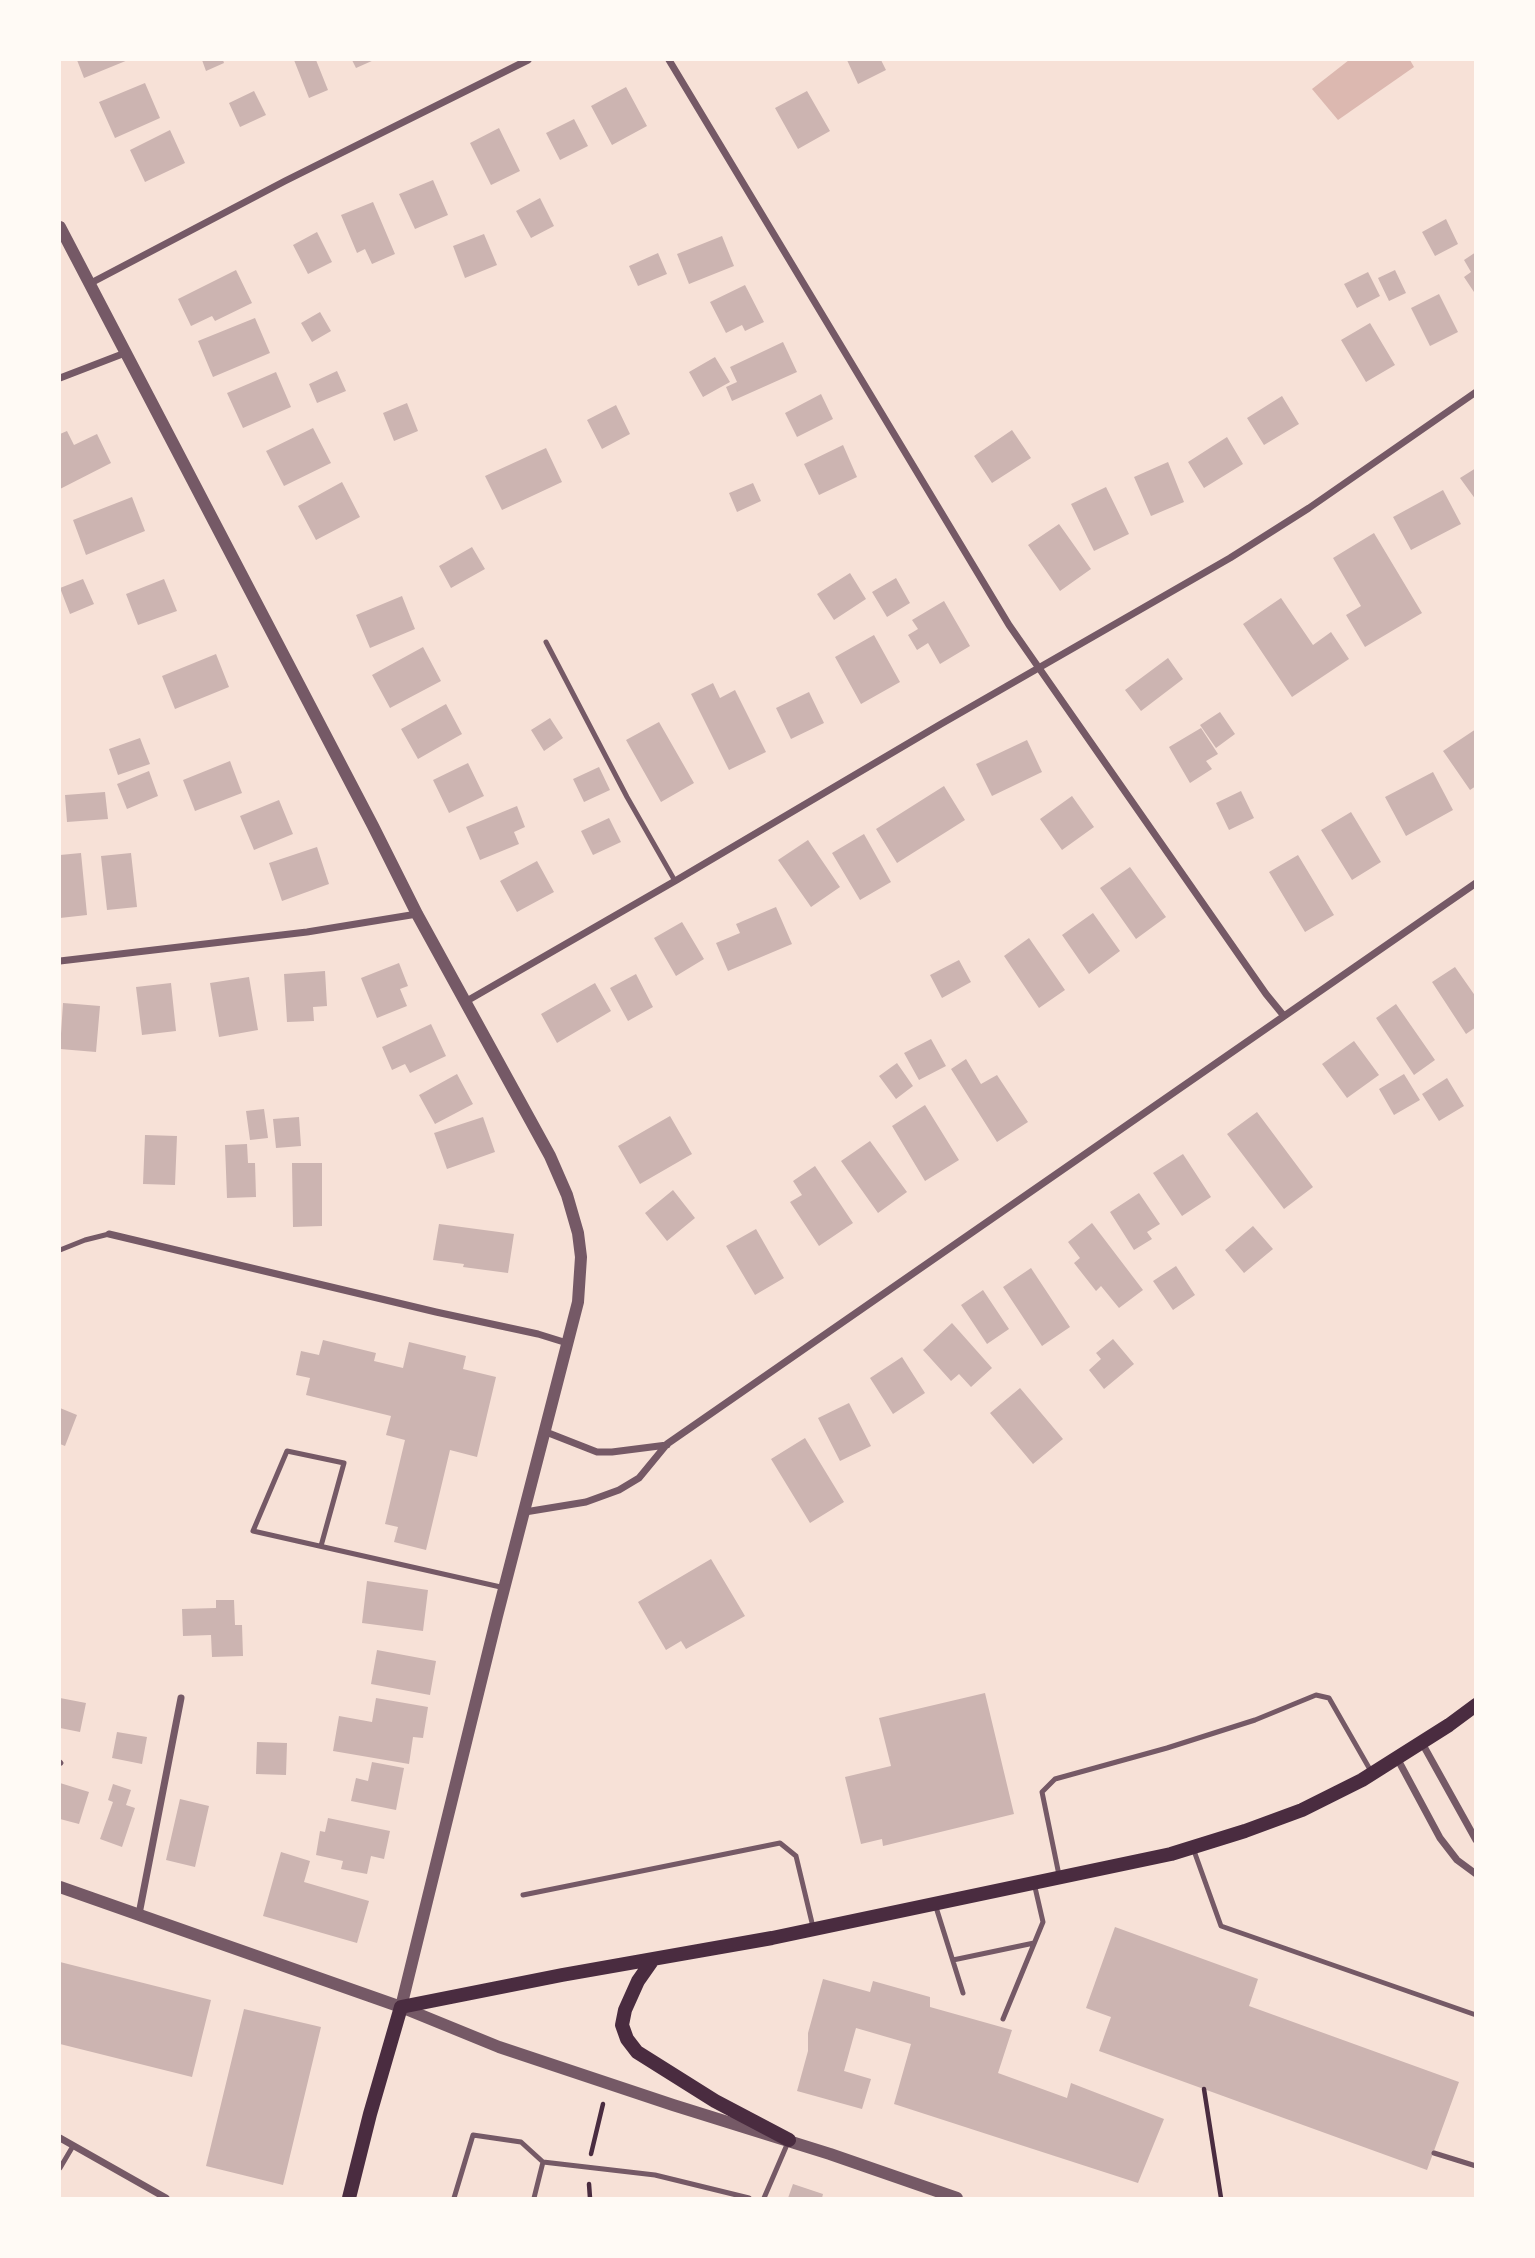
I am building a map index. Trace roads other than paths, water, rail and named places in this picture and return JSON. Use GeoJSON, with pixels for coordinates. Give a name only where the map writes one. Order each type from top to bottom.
{"type":"FeatureCollection","features":[{"type":"Feature","properties":{"kind":"main road"},"geometry":{"type":"LineString","coordinates":[[349,2199],[401,2007],[814,1930],[1193,1848],[1302,1810],[1372,1774],[1475,1705]]}},
{"type":"Feature","properties":{"kind":"main road"},"geometry":{"type":"LineString","coordinates":[[652,1961],[638,1981],[625,2010],[622,2025],[627,2039],[637,2052],[715,2101],[789,2140]]}},
{"type":"Feature","properties":{"kind":"street"},"geometry":{"type":"LineString","coordinates":[[89,284],[285,181],[528,60]]}},
{"type":"Feature","properties":{"kind":"street"},"geometry":{"type":"LineString","coordinates":[[669,60],[1009,625],[1199,899],[1284,1016]]}},
{"type":"Feature","properties":{"kind":"street"},"geometry":{"type":"LineString","coordinates":[[60,227],[417,914],[550,1156],[567,1195],[578,1233],[581,1257],[578,1302],[401,2007]]}},
{"type":"Feature","properties":{"kind":"street"},"geometry":{"type":"LineString","coordinates":[[60,377],[125,353]]}},
{"type":"Feature","properties":{"kind":"street"},"geometry":{"type":"LineString","coordinates":[[465,1002],[1230,558],[1309,508],[1475,392]]}},
{"type":"Feature","properties":{"kind":"street"},"geometry":{"type":"LineString","coordinates":[[525,1512],[586,1502],[619,1490],[639,1478],[667,1444],[1475,883]]}},
{"type":"Feature","properties":{"kind":"street"},"geometry":{"type":"LineString","coordinates":[[60,961],[307,932],[417,914]]}},
{"type":"Feature","properties":{"kind":"street"},"geometry":{"type":"LineString","coordinates":[[109,1234],[567,1343]]}},
{"type":"Feature","properties":{"kind":"street"},"geometry":{"type":"LineString","coordinates":[[545,1432],[597,1452],[667,1444]]}},
{"type":"Feature","properties":{"kind":"street"},"geometry":{"type":"LineString","coordinates":[[139,1914],[181,1698]]}},
{"type":"Feature","properties":{"kind":"street"},"geometry":{"type":"LineString","coordinates":[[1422,1742],[1475,1840]]}},
{"type":"Feature","properties":{"kind":"street"},"geometry":{"type":"LineString","coordinates":[[1397,1758],[1440,1838],[1457,1860],[1475,1874]]}},
{"type":"Feature","properties":{"kind":"street"},"geometry":{"type":"LineString","coordinates":[[60,1887],[401,2007],[499,2047],[789,2140],[957,2199]]}},
{"type":"Feature","properties":{"kind":"street"},"geometry":{"type":"LineString","coordinates":[[60,2138],[166,2199]]}},
{"type":"Feature","properties":{"kind":"lane"},"geometry":{"type":"LineString","coordinates":[[546,642],[626,797],[675,881]]}},
{"type":"Feature","properties":{"kind":"lane"},"geometry":{"type":"LineString","coordinates":[[60,1250],[109,1234]]}},
{"type":"Feature","properties":{"kind":"lane"},"geometry":{"type":"LineString","coordinates":[[321,1546],[344,1463],[287,1451],[253,1531],[505,1588]]}},
{"type":"Feature","properties":{"kind":"lane"},"geometry":{"type":"LineString","coordinates":[[1059,1878],[1042,1792],[1055,1779],[1255,1720],[1316,1695],[1329,1698],[1372,1774]]}},
{"type":"Feature","properties":{"kind":"lane"},"geometry":{"type":"LineString","coordinates":[[523,1895],[780,1843],[796,1856],[814,1930]]}},
{"type":"Feature","properties":{"kind":"lane"},"geometry":{"type":"LineString","coordinates":[[1193,1848],[1221,1926],[1475,2015]]}},
{"type":"Feature","properties":{"kind":"lane"},"geometry":{"type":"LineString","coordinates":[[1003,2019],[1043,1922],[1034,1883]]}},
{"type":"Feature","properties":{"kind":"lane"},"geometry":{"type":"LineString","coordinates":[[935,1904],[963,1993]]}},
{"type":"Feature","properties":{"kind":"lane"},"geometry":{"type":"LineString","coordinates":[[953,1960],[1034,1943]]}},
{"type":"Feature","properties":{"kind":"lane"},"geometry":{"type":"LineString","coordinates":[[454,2199],[473,2135],[522,2142],[543,2162],[655,2175],[749,2199]]}},
{"type":"Feature","properties":{"kind":"lane"},"geometry":{"type":"LineString","coordinates":[[764,2199],[789,2140]]}},
{"type":"Feature","properties":{"kind":"lane"},"geometry":{"type":"LineString","coordinates":[[60,2168],[74,2146]]}},
{"type":"Feature","properties":{"kind":"lane"},"geometry":{"type":"LineString","coordinates":[[1434,2153],[1475,2166]]}},
{"type":"Feature","properties":{"kind":"lane"},"geometry":{"type":"LineString","coordinates":[[534,2199],[543,2162]]}}]}
